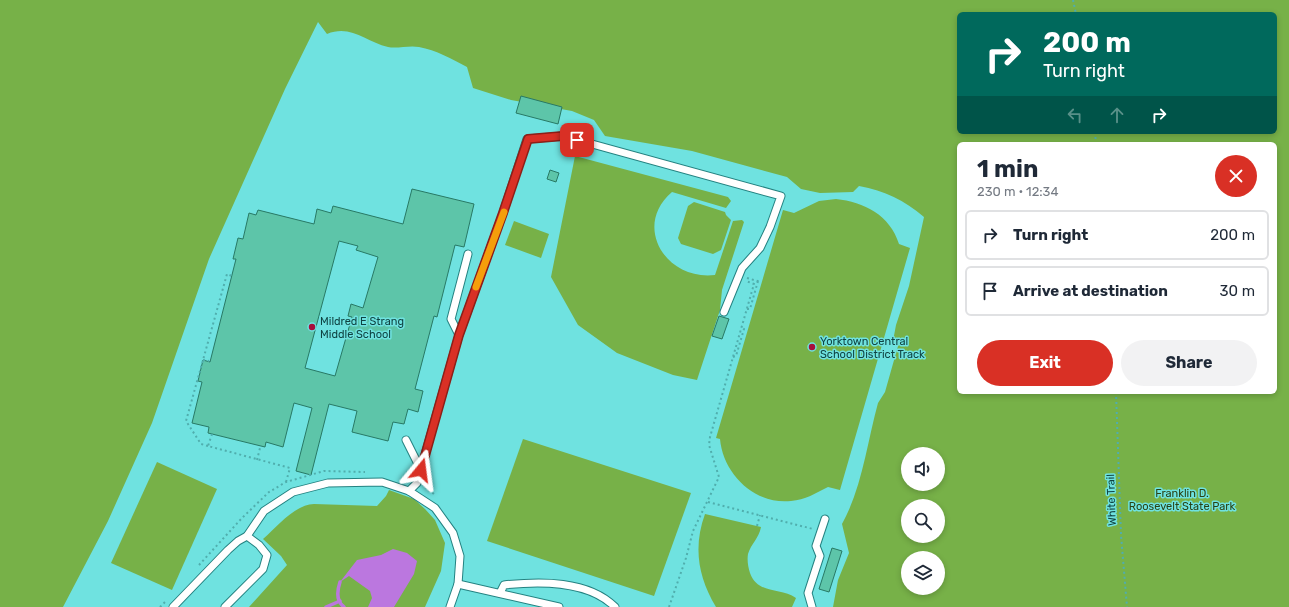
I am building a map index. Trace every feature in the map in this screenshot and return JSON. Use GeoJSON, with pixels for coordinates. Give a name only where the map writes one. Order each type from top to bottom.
{"type":"FeatureCollection","features":[{"type":"Feature","properties":{"kind":"lane"},"geometry":{"type":"LineString","coordinates":[[409,491],[417,483],[459,335],[528,139],[563,136],[781,196],[770,227],[760,248],[742,268],[724,312]]}},
{"type":"Feature","properties":{"kind":"lane"},"geometry":{"type":"LineString","coordinates":[[459,335],[451,319],[468,254]]}},
{"type":"Feature","properties":{"kind":"lane"},"geometry":{"type":"LineString","coordinates":[[406,440],[421,470]]}},
{"type":"Feature","properties":{"kind":"lane"},"geometry":{"type":"LineString","coordinates":[[174,607],[228,550],[238,541],[247,536],[264,511],[293,492],[328,483],[374,482],[382,482],[409,491],[435,508],[454,533],[460,556],[458,584],[450,607]]}},
{"type":"Feature","properties":{"kind":"lane"},"geometry":{"type":"LineString","coordinates":[[812,607],[808,593],[820,556],[816,546],[820,530],[825,519]]}},
{"type":"Feature","properties":{"kind":"lane"},"geometry":{"type":"LineString","coordinates":[[225,607],[263,568],[266,562],[267,555],[259,545],[247,536]]}},
{"type":"Feature","properties":{"kind":"lane"},"geometry":{"type":"LineString","coordinates":[[500,593],[504,585],[534,582],[584,589],[600,595],[615,607]]}},
{"type":"Feature","properties":{"kind":"lane"},"geometry":{"type":"LineString","coordinates":[[458,584],[559,607]]}},
{"type":"Feature","properties":{"kind":"path"},"geometry":{"type":"LineString","coordinates":[[1073,0],[1076,12]]}},
{"type":"Feature","properties":{"kind":"path"},"geometry":{"type":"LineString","coordinates":[[232,276],[227,274],[186,421],[201,444],[290,468],[286,482]]}},
{"type":"Feature","properties":{"kind":"path"},"geometry":{"type":"LineString","coordinates":[[747,309],[750,310],[758,281],[761,282]]}},
{"type":"Feature","properties":{"kind":"path"},"geometry":{"type":"LineString","coordinates":[[669,607],[686,558],[693,530],[702,509],[708,502],[719,476],[709,445],[710,437],[754,284]]}},
{"type":"Feature","properties":{"kind":"path"},"geometry":{"type":"LineString","coordinates":[[736,356],[744,328],[741,328]]}},
{"type":"Feature","properties":{"kind":"path"},"geometry":{"type":"LineString","coordinates":[[732,358],[736,356],[739,357]]}},
{"type":"Feature","properties":{"kind":"path"},"geometry":{"type":"LineString","coordinates":[[203,360],[209,361]]}},
{"type":"Feature","properties":{"kind":"path","name":"White Trail"},"geometry":{"type":"LineString","coordinates":[[1116,394],[1121,535],[1127,607]]}},
{"type":"Feature","properties":{"kind":"path"},"geometry":{"type":"LineString","coordinates":[[208,446],[212,434]]}},
{"type":"Feature","properties":{"kind":"path"},"geometry":{"type":"LineString","coordinates":[[257,460],[260,448]]}},
{"type":"Feature","properties":{"kind":"path"},"geometry":{"type":"LineString","coordinates":[[424,482],[424,485],[440,500]]}},
{"type":"Feature","properties":{"kind":"path"},"geometry":{"type":"LineString","coordinates":[[708,502],[820,530]]}},
{"type":"Feature","properties":{"kind":"path"},"geometry":{"type":"LineString","coordinates":[[757,526],[760,515]]}},
{"type":"Feature","properties":{"kind":"green space","name":"Franklin D. Roosevelt State Park"},"geometry":{"type":"Polygon","coordinates":[[[0,0],[1289,0],[1289,607],[833,607],[838,580],[849,553],[842,524],[855,496],[878,403],[885,392],[898,346],[893,341],[896,325],[909,286],[924,217],[902,201],[868,188],[859,186],[853,192],[820,193],[801,189],[787,177],[692,151],[605,136],[594,120],[572,111],[511,100],[473,88],[467,67],[438,53],[425,48],[388,47],[351,32],[336,31],[327,34],[318,22],[285,89],[209,259],[152,423],[108,521],[63,607],[0,607],[0,0]]]}},
{"type":"Feature","properties":{"kind":"green space"},"geometry":{"type":"Polygon","coordinates":[[[575,156],[728,197],[731,201],[726,208],[672,192],[660,206],[655,220],[655,235],[660,248],[669,260],[682,269],[697,275],[715,275],[733,221],[742,220],[744,222],[722,290],[720,310],[697,380],[673,375],[617,353],[578,325],[551,277],[575,156]]]}},
{"type":"Feature","properties":{"kind":"green space","name":"Yorktown Central School District Track"},"geometry":{"type":"Polygon","coordinates":[[[836,199],[856,203],[875,212],[889,225],[899,244],[910,248],[840,490],[828,487],[801,499],[778,501],[765,498],[743,485],[727,464],[722,452],[720,439],[716,438],[783,210],[794,213],[819,201],[836,199]]]}},
{"type":"Feature","properties":{"kind":"green space"},"geometry":{"type":"Polygon","coordinates":[[[694,202],[725,212],[731,220],[721,250],[713,254],[681,244],[678,238],[688,206],[694,202]]]}},
{"type":"Feature","properties":{"kind":"green space"},"geometry":{"type":"Polygon","coordinates":[[[514,221],[549,234],[541,258],[505,245],[514,221]]]}},
{"type":"Feature","properties":{"kind":"green space"},"geometry":{"type":"Polygon","coordinates":[[[523,439],[691,493],[654,596],[487,541],[523,439]]]}},
{"type":"Feature","properties":{"kind":"green space"},"geometry":{"type":"Polygon","coordinates":[[[157,462],[217,489],[172,590],[111,563],[157,462]]]}},
{"type":"Feature","properties":{"kind":"green space"},"geometry":{"type":"Polygon","coordinates":[[[389,490],[414,499],[425,509],[435,520],[445,543],[441,571],[425,607],[249,607],[287,565],[281,556],[263,539],[287,517],[300,508],[314,504],[377,506],[389,490]]]}},
{"type":"Feature","properties":{"kind":"green space"},"geometry":{"type":"Polygon","coordinates":[[[705,514],[761,527],[759,534],[748,554],[750,573],[758,585],[796,598],[792,607],[716,607],[705,584],[699,562],[699,538],[705,514]]]}},
{"type":"Feature","properties":{"kind":"shaded area"},"geometry":{"type":"Polygon","coordinates":[[[393,549],[407,553],[417,561],[414,574],[394,607],[368,607],[372,598],[370,591],[349,576],[340,582],[357,560],[381,555],[393,549]]]}},
{"type":"Feature","properties":{"kind":"building"},"geometry":{"type":"Polygon","coordinates":[[[521,96],[562,107],[558,124],[516,113],[521,96]]]}},
{"type":"Feature","properties":{"kind":"building"},"geometry":{"type":"Polygon","coordinates":[[[550,170],[559,173],[556,182],[547,179],[550,170]]]}},
{"type":"Feature","properties":{"kind":"building","name":"Mildred E Strang Middle School"},"geometry":{"type":"Polygon","coordinates":[[[412,189],[474,204],[464,247],[455,245],[437,317],[434,316],[415,389],[423,391],[418,412],[408,409],[404,424],[393,422],[388,441],[352,432],[357,411],[329,404],[311,475],[296,471],[312,408],[294,403],[283,447],[266,442],[265,447],[208,433],[209,427],[192,423],[202,382],[198,381],[203,360],[210,362],[236,259],[233,259],[238,238],[243,239],[249,213],[256,215],[258,210],[314,224],[317,209],[331,213],[333,206],[403,224],[412,189]],[[339,241],[305,368],[335,376],[352,317],[348,316],[351,304],[363,308],[378,257],[356,250],[358,246],[339,241]]]}},
{"type":"Feature","properties":{"kind":"building"},"geometry":{"type":"Polygon","coordinates":[[[719,316],[729,319],[722,339],[712,336],[719,316]]]}},
{"type":"Feature","properties":{"kind":"building"},"geometry":{"type":"Polygon","coordinates":[[[832,548],[842,551],[829,592],[819,589],[832,548]]]}},
{"type":"Feature","properties":{"kind":"waterway"},"geometry":{"type":"LineString","coordinates":[[340,582],[338,599],[344,607]]}},
{"type":"Feature","properties":{"kind":"waterway"},"geometry":{"type":"LineString","coordinates":[[326,607],[340,601]]}},
{"type":"Feature","properties":{"kind":"slow traffic"},"geometry":{"type":"LineString","coordinates":[[476,287],[504,212]]}},
{"type":"Feature","properties":{"kind":"place","name":"Mildred E Strang Middle School"},"geometry":{"type":"Point","coordinates":[312,327]}},
{"type":"Feature","properties":{"kind":"place","name":"Yorktown Central School District Track"},"geometry":{"type":"Point","coordinates":[812,347]}},
{"type":"Feature","properties":{"kind":"route"},"geometry":{"type":"LineString","coordinates":[[421,470],[459,335],[528,139],[563,136],[577,140]]}}]}
